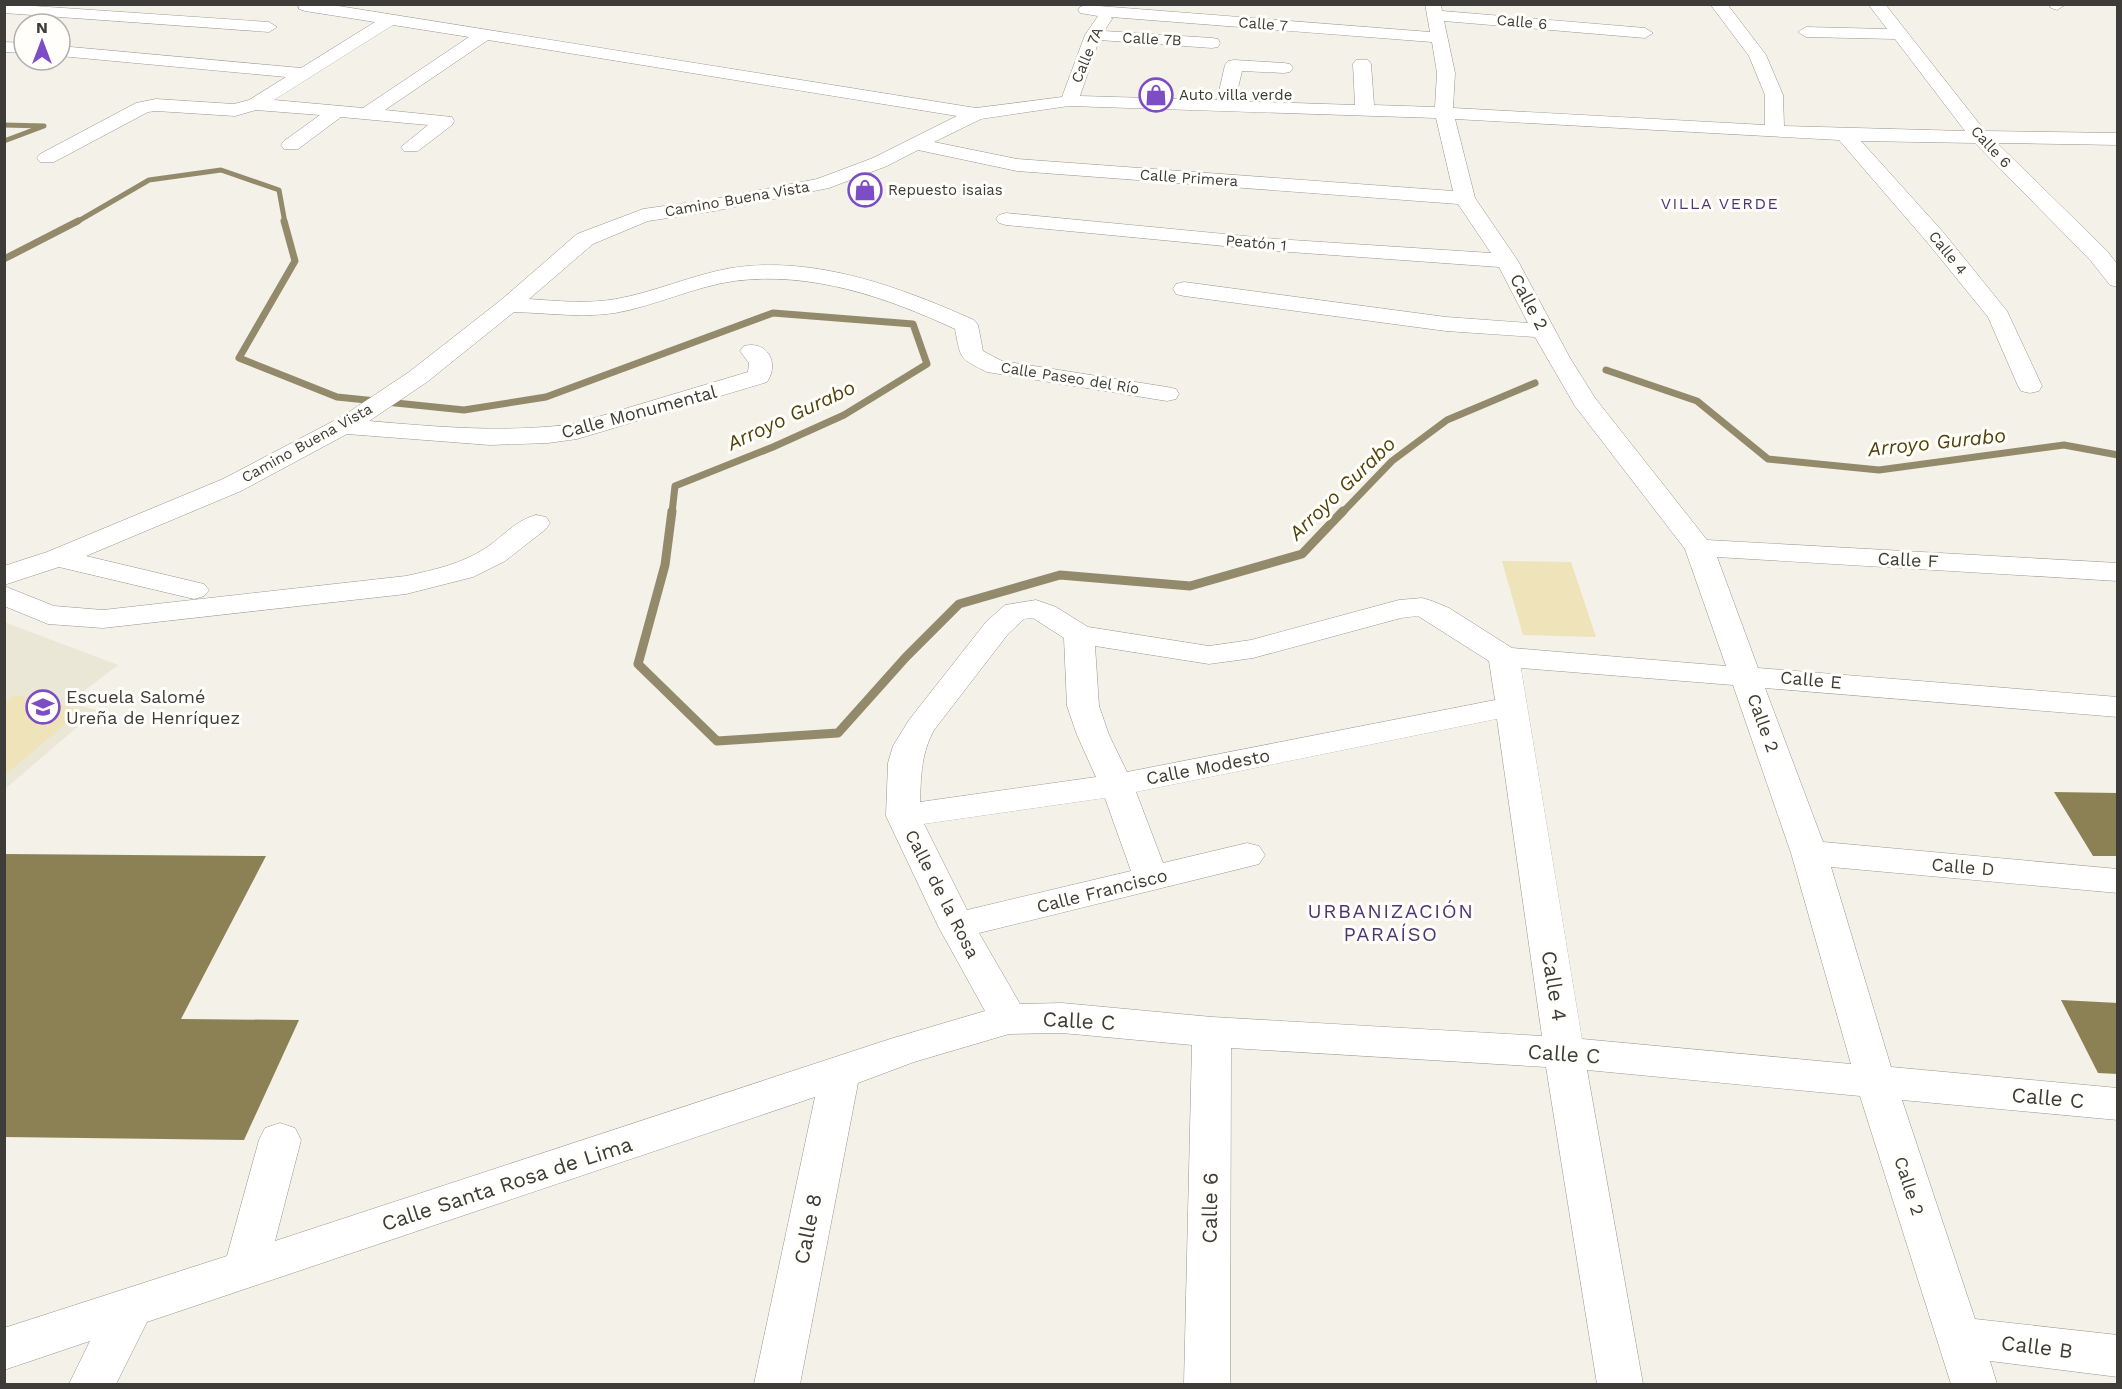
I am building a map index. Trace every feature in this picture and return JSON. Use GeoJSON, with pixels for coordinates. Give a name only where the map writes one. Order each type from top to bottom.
{"type":"FeatureCollection","features":[{"type":"Feature","properties":{"kind":"street"},"geometry":{"type":"LineString","coordinates":[[1718,4],[1757,55],[1774,95],[1774,132]]}},
{"type":"Feature","properties":{"kind":"street","name":"Calle 6"},"geometry":{"type":"LineString","coordinates":[[1876,4],[1979,136],[2108,257],[2118,280]]}},
{"type":"Feature","properties":{"kind":"street"},"geometry":{"type":"LineString","coordinates":[[205,63],[306,5],[483,36],[976,114]]}},
{"type":"Feature","properties":{"kind":"street"},"geometry":{"type":"LineString","coordinates":[[4,8],[269,27]]}},
{"type":"Feature","properties":{"kind":"street","name":"Calle 7"},"geometry":{"type":"LineString","coordinates":[[1086,10],[1439,38]]}},
{"type":"Feature","properties":{"kind":"street"},"geometry":{"type":"LineString","coordinates":[[1434,10],[1446,73],[1444,113]]}},
{"type":"Feature","properties":{"kind":"street","name":"Calle 6"},"geometry":{"type":"LineString","coordinates":[[1434,10],[1645,33]]}},
{"type":"Feature","properties":{"kind":"street","name":"Calle 7A"},"geometry":{"type":"LineString","coordinates":[[1069,100],[1093,36],[1111,12]]}},
{"type":"Feature","properties":{"kind":"street"},"geometry":{"type":"LineString","coordinates":[[47,158],[143,106],[235,110],[255,104],[390,20]]}},
{"type":"Feature","properties":{"kind":"street"},"geometry":{"type":"LineString","coordinates":[[1806,32],[1898,34]]}},
{"type":"Feature","properties":{"kind":"street"},"geometry":{"type":"LineString","coordinates":[[367,114],[483,36]]}},
{"type":"Feature","properties":{"kind":"street","name":"Calle 7B"},"geometry":{"type":"LineString","coordinates":[[1093,36],[1212,43]]}},
{"type":"Feature","properties":{"kind":"street"},"geometry":{"type":"LineString","coordinates":[[72,52],[302,73]]}},
{"type":"Feature","properties":{"kind":"street"},"geometry":{"type":"LineString","coordinates":[[1362,64],[1365,112]]}},
{"type":"Feature","properties":{"kind":"street"},"geometry":{"type":"LineString","coordinates":[[1225,107],[1234,65],[1284,68]]}},
{"type":"Feature","properties":{"kind":"street"},"geometry":{"type":"LineString","coordinates":[[1445,92],[1469,93]]}},
{"type":"Feature","properties":{"kind":"street","name":"Camino Buena Vista"},"geometry":{"type":"LineString","coordinates":[[4,576],[57,558],[232,485],[348,424],[418,377],[509,305],[585,238],[643,215],[725,203],[822,184],[880,162],[976,114],[1069,100],[1444,113],[1845,135],[2118,139]]}},
{"type":"Feature","properties":{"kind":"street"},"geometry":{"type":"LineString","coordinates":[[255,104],[445,121],[411,147]]}},
{"type":"Feature","properties":{"kind":"street"},"geometry":{"type":"LineString","coordinates":[[291,145],[338,111]]}},
{"type":"Feature","properties":{"kind":"street","name":"Calle 2"},"geometry":{"type":"LineString","coordinates":[[1444,113],[1465,198],[1507,261],[1584,401],[1699,548],[1809,853],[1876,1083],[1957,1338],[1974,1384]]}},
{"type":"Feature","properties":{"kind":"street","name":"Calle 4"},"geometry":{"type":"LineString","coordinates":[[1845,135],[1935,237],[1999,316],[2030,386]]}},
{"type":"Feature","properties":{"kind":"street","name":"Calle Primera"},"geometry":{"type":"LineString","coordinates":[[915,144],[1017,165],[1465,198]]}},
{"type":"Feature","properties":{"kind":"street","name":"Peatón 1"},"geometry":{"type":"LineString","coordinates":[[1006,219],[1276,245],[1507,261]]}},
{"type":"Feature","properties":{"kind":"street","name":"Calle Paseo del Río"},"geometry":{"type":"LineString","coordinates":[[509,305],[612,306],[714,278],[751,273],[838,279],[903,297],[966,325],[972,356],[996,367],[1167,394]]}},
{"type":"Feature","properties":{"kind":"street"},"geometry":{"type":"LineString","coordinates":[[1184,289],[1446,324],[1545,331]]}},
{"type":"Feature","properties":{"kind":"street","name":"Calle Monumental"},"geometry":{"type":"LineString","coordinates":[[348,424],[493,438],[552,435],[578,431],[758,377],[762,371],[762,363],[752,351]]}},
{"type":"Feature","properties":{"kind":"street"},"geometry":{"type":"LineString","coordinates":[[4,595],[48,615],[104,619],[406,585],[463,571],[495,555],[536,524]]}},
{"type":"Feature","properties":{"kind":"street","name":"Calle F"},"geometry":{"type":"LineString","coordinates":[[1699,548],[2118,572]]}},
{"type":"Feature","properties":{"kind":"street"},"geometry":{"type":"LineString","coordinates":[[57,558],[194,590]]}},
{"type":"Feature","properties":{"kind":"street"},"geometry":{"type":"LineString","coordinates":[[1151,878],[1118,785],[1093,735],[1083,706],[1079,634],[1125,644],[1209,655],[1253,649],[1399,609],[1422,608],[1438,614],[1504,657]]}},
{"type":"Feature","properties":{"kind":"street","name":"Calle de la Rosa"},"geometry":{"type":"LineString","coordinates":[[1009,1019],[956,926],[903,816],[904,763],[909,746],[920,727],[981,646],[1008,616],[1015,611],[1036,609],[1079,634]]}},
{"type":"Feature","properties":{"kind":"street","name":"Calle 4"},"geometry":{"type":"LineString","coordinates":[[1504,657],[1564,1053],[1620,1384]]}},
{"type":"Feature","properties":{"kind":"street","name":"Calle E"},"geometry":{"type":"LineString","coordinates":[[1504,657],[2118,707]]}},
{"type":"Feature","properties":{"kind":"street","name":"Calle Modesto"},"geometry":{"type":"LineString","coordinates":[[903,816],[1118,785],[1512,706]]}},
{"type":"Feature","properties":{"kind":"street","name":"Calle D"},"geometry":{"type":"LineString","coordinates":[[1809,853],[2118,881]]}},
{"type":"Feature","properties":{"kind":"street","name":"Calle Francisco"},"geometry":{"type":"LineString","coordinates":[[956,926],[1247,855]]}},
{"type":"Feature","properties":{"kind":"street","name":"Calle C"},"geometry":{"type":"LineString","coordinates":[[1009,1019],[1062,1018],[1212,1032],[1564,1053],[2118,1104]]}},
{"type":"Feature","properties":{"kind":"street","name":"Calle Santa Rosa de Lima"},"geometry":{"type":"LineString","coordinates":[[4,1349],[904,1050],[1009,1019]]}},
{"type":"Feature","properties":{"kind":"street","name":"Calle 6"},"geometry":{"type":"LineString","coordinates":[[1207,1384],[1212,1032]]}},
{"type":"Feature","properties":{"kind":"street","name":"Calle 8"},"geometry":{"type":"LineString","coordinates":[[777,1384],[840,1073]]}},
{"type":"Feature","properties":{"kind":"street"},"geometry":{"type":"LineString","coordinates":[[245,1270],[280,1140]]}},
{"type":"Feature","properties":{"kind":"street"},"geometry":{"type":"LineString","coordinates":[[92,1384],[132,1306]]}},
{"type":"Feature","properties":{"kind":"street","name":"Calle B"},"geometry":{"type":"LineString","coordinates":[[1957,1338],[2118,1356]]}},
{"type":"Feature","properties":{"kind":"shaded area"},"geometry":{"type":"Polygon","coordinates":[[[1502,561],[1571,562],[1596,637],[1523,635],[1502,561]]]}},
{"type":"Feature","properties":{"kind":"shaded area","name":"Escuela Salomé Ureña de Henríquez"},"geometry":{"type":"Polygon","coordinates":[[[4,622],[118,665],[68,703],[97,710],[5,789],[4,622]]]}},
{"type":"Feature","properties":{"kind":"shaded area"},"geometry":{"type":"Polygon","coordinates":[[[15,695],[82,710],[5,775],[5,703],[15,695]]]}},
{"type":"Feature","properties":{"kind":"building"},"geometry":{"type":"Polygon","coordinates":[[[2054,792],[2118,793],[2118,856],[2093,856],[2054,792]]]}},
{"type":"Feature","properties":{"kind":"building"},"geometry":{"type":"Polygon","coordinates":[[[4,854],[266,856],[181,1019],[299,1020],[244,1140],[4,1137],[4,854]]]}},
{"type":"Feature","properties":{"kind":"building"},"geometry":{"type":"Polygon","coordinates":[[[2061,1000],[2118,1003],[2118,1074],[2098,1073],[2061,1000]]]}},
{"type":"Feature","properties":{"kind":"waterway","name":"Arroyo Gurabo"},"geometry":{"type":"LineString","coordinates":[[4,125],[44,126],[4,141]]}},
{"type":"Feature","properties":{"kind":"waterway","name":"Arroyo Gurabo"},"geometry":{"type":"LineString","coordinates":[[75,223],[149,180],[221,170],[279,190],[285,223]]}},
{"type":"Feature","properties":{"kind":"waterway","name":"Arroyo Gurabo"},"geometry":{"type":"LineString","coordinates":[[4,259],[78,221]]}},
{"type":"Feature","properties":{"kind":"waterway","name":"Arroyo Gurabo"},"geometry":{"type":"LineString","coordinates":[[284,221],[295,261],[239,358],[337,397],[464,410],[546,397],[773,313],[913,324],[927,364],[844,415],[773,447],[675,486],[672,513]]}},
{"type":"Feature","properties":{"kind":"waterway","name":"Arroyo Gurabo"},"geometry":{"type":"LineString","coordinates":[[1606,370],[1697,401],[1768,459],[1879,470],[2064,445],[2118,455]]}},
{"type":"Feature","properties":{"kind":"waterway","name":"Arroyo Gurabo"},"geometry":{"type":"LineString","coordinates":[[1342,513],[1392,461],[1447,420],[1535,383]]}},
{"type":"Feature","properties":{"kind":"waterway","name":"Arroyo Gurabo"},"geometry":{"type":"LineString","coordinates":[[672,511],[665,565],[638,664],[717,741],[838,733],[906,657],[959,604],[1060,575],[1190,586],[1302,554],[1343,511]]}},
{"type":"Feature","properties":{"kind":"place","name":"Auto villa verde"},"geometry":{"type":"Point","coordinates":[1156,95]}},
{"type":"Feature","properties":{"kind":"place","name":"Repuesto isaias"},"geometry":{"type":"Point","coordinates":[865,190]}},
{"type":"Feature","properties":{"kind":"place","name":"Escuela Salomé Ureña de Henríquez"},"geometry":{"type":"Point","coordinates":[43,707]}},
{"type":"Feature","properties":{"kind":"district","name":"VILLA VERDE"},"geometry":{"type":"Point","coordinates":[1720,203]}},
{"type":"Feature","properties":{"kind":"district","name":"URBANIZACIÓN PARAÍSO"},"geometry":{"type":"Point","coordinates":[1391,922]}}]}
